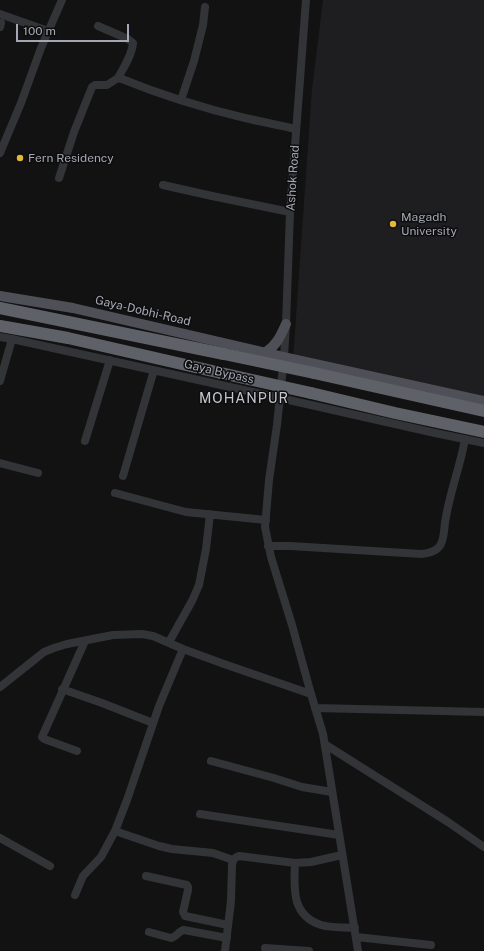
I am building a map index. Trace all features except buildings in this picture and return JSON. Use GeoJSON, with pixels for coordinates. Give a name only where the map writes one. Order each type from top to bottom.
{"type":"FeatureCollection","features":[{"type":"Feature","properties":{"kind":"highway"},"geometry":{"type":"LineString","coordinates":[[0,308],[314,373],[484,411]]}},
{"type":"Feature","properties":{"kind":"highway","name":"Gaya Bypass"},"geometry":{"type":"LineString","coordinates":[[0,326],[68,338],[484,432]]}},
{"type":"Feature","properties":{"kind":"main road","name":"Gaya-Dobhi-Road"},"geometry":{"type":"LineString","coordinates":[[0,296],[73,308],[484,401]]}},
{"type":"Feature","properties":{"kind":"main road"},"geometry":{"type":"LineString","coordinates":[[266,352],[276,343],[286,324]]}},
{"type":"Feature","properties":{"kind":"street"},"geometry":{"type":"LineString","coordinates":[[0,153],[21,103],[38,55],[62,0]]}},
{"type":"Feature","properties":{"kind":"street","name":"Ashok Road"},"geometry":{"type":"LineString","coordinates":[[306,0],[290,212],[286,324],[282,356],[280,398],[269,480],[266,534],[271,557],[326,745],[332,792],[358,951]]}},
{"type":"Feature","properties":{"kind":"street"},"geometry":{"type":"LineString","coordinates":[[181,100],[194,61],[205,7]]}},
{"type":"Feature","properties":{"kind":"street"},"geometry":{"type":"LineString","coordinates":[[0,14],[48,31]]}},
{"type":"Feature","properties":{"kind":"street"},"geometry":{"type":"LineString","coordinates":[[59,178],[74,132],[93,86],[96,84],[108,86],[118,78],[126,65],[131,52],[133,43],[128,39],[98,26]]}},
{"type":"Feature","properties":{"kind":"street"},"geometry":{"type":"LineString","coordinates":[[118,78],[181,100],[244,118],[296,129]]}},
{"type":"Feature","properties":{"kind":"street"},"geometry":{"type":"LineString","coordinates":[[163,185],[290,212]]}},
{"type":"Feature","properties":{"kind":"street"},"geometry":{"type":"LineString","coordinates":[[0,338],[12,339],[110,360],[484,442]]}},
{"type":"Feature","properties":{"kind":"street"},"geometry":{"type":"LineString","coordinates":[[0,381],[12,339]]}},
{"type":"Feature","properties":{"kind":"street"},"geometry":{"type":"LineString","coordinates":[[85,441],[110,360]]}},
{"type":"Feature","properties":{"kind":"street"},"geometry":{"type":"LineString","coordinates":[[123,476],[154,370]]}},
{"type":"Feature","properties":{"kind":"street"},"geometry":{"type":"LineString","coordinates":[[268,546],[422,554],[435,550],[440,547],[450,498],[462,456],[465,439]]}},
{"type":"Feature","properties":{"kind":"street"},"geometry":{"type":"LineString","coordinates":[[0,463],[38,473]]}},
{"type":"Feature","properties":{"kind":"street"},"geometry":{"type":"LineString","coordinates":[[115,494],[186,512],[266,520]]}},
{"type":"Feature","properties":{"kind":"street"},"geometry":{"type":"LineString","coordinates":[[169,642],[192,601],[199,585],[206,549],[210,514]]}},
{"type":"Feature","properties":{"kind":"street"},"geometry":{"type":"LineString","coordinates":[[0,687],[44,652],[67,644],[113,635],[142,634],[153,636],[183,649],[311,694]]}},
{"type":"Feature","properties":{"kind":"street"},"geometry":{"type":"LineString","coordinates":[[77,751],[42,737],[42,734],[85,641]]}},
{"type":"Feature","properties":{"kind":"street"},"geometry":{"type":"LineString","coordinates":[[75,895],[83,876],[101,857],[115,831],[128,800],[153,723],[183,649]]}},
{"type":"Feature","properties":{"kind":"street"},"geometry":{"type":"LineString","coordinates":[[62,689],[153,723]]}},
{"type":"Feature","properties":{"kind":"street"},"geometry":{"type":"LineString","coordinates":[[315,708],[484,712]]}},
{"type":"Feature","properties":{"kind":"street"},"geometry":{"type":"LineString","coordinates":[[326,745],[448,822],[484,847]]}},
{"type":"Feature","properties":{"kind":"street"},"geometry":{"type":"LineString","coordinates":[[211,761],[302,787],[332,792]]}},
{"type":"Feature","properties":{"kind":"street"},"geometry":{"type":"LineString","coordinates":[[200,814],[339,835]]}},
{"type":"Feature","properties":{"kind":"street"},"geometry":{"type":"LineString","coordinates":[[115,831],[159,846],[172,849],[213,853],[232,860]]}},
{"type":"Feature","properties":{"kind":"street"},"geometry":{"type":"LineString","coordinates":[[0,838],[50,866]]}},
{"type":"Feature","properties":{"kind":"street"},"geometry":{"type":"LineString","coordinates":[[232,860],[239,856],[296,863],[311,862],[342,855]]}},
{"type":"Feature","properties":{"kind":"street"},"geometry":{"type":"LineString","coordinates":[[225,951],[232,860]]}},
{"type":"Feature","properties":{"kind":"street"},"geometry":{"type":"LineString","coordinates":[[296,863],[294,886],[296,901],[300,911],[308,918],[321,924],[334,927],[355,928]]}},
{"type":"Feature","properties":{"kind":"street"},"geometry":{"type":"LineString","coordinates":[[146,876],[187,885],[188,890],[183,912],[185,916],[228,925]]}},
{"type":"Feature","properties":{"kind":"street"},"geometry":{"type":"LineString","coordinates":[[149,932],[171,938],[181,930],[184,930],[227,938]]}},
{"type":"Feature","properties":{"kind":"street"},"geometry":{"type":"LineString","coordinates":[[356,937],[431,945]]}},
{"type":"Feature","properties":{"kind":"street"},"geometry":{"type":"LineString","coordinates":[[264,948],[309,951]]}},
{"type":"Feature","properties":{"kind":"shaded area","name":"Magadh University"},"geometry":{"type":"Polygon","coordinates":[[[323,0],[484,0],[484,398],[293,359],[312,89],[323,0]]]}},
{"type":"Feature","properties":{"kind":"place","name":"Fern Residency"},"geometry":{"type":"Point","coordinates":[20,158]}},
{"type":"Feature","properties":{"kind":"place","name":"Magadh University"},"geometry":{"type":"Point","coordinates":[393,224]}},
{"type":"Feature","properties":{"kind":"district","name":"MOHANPUR"},"geometry":{"type":"Point","coordinates":[244,399]}}]}
